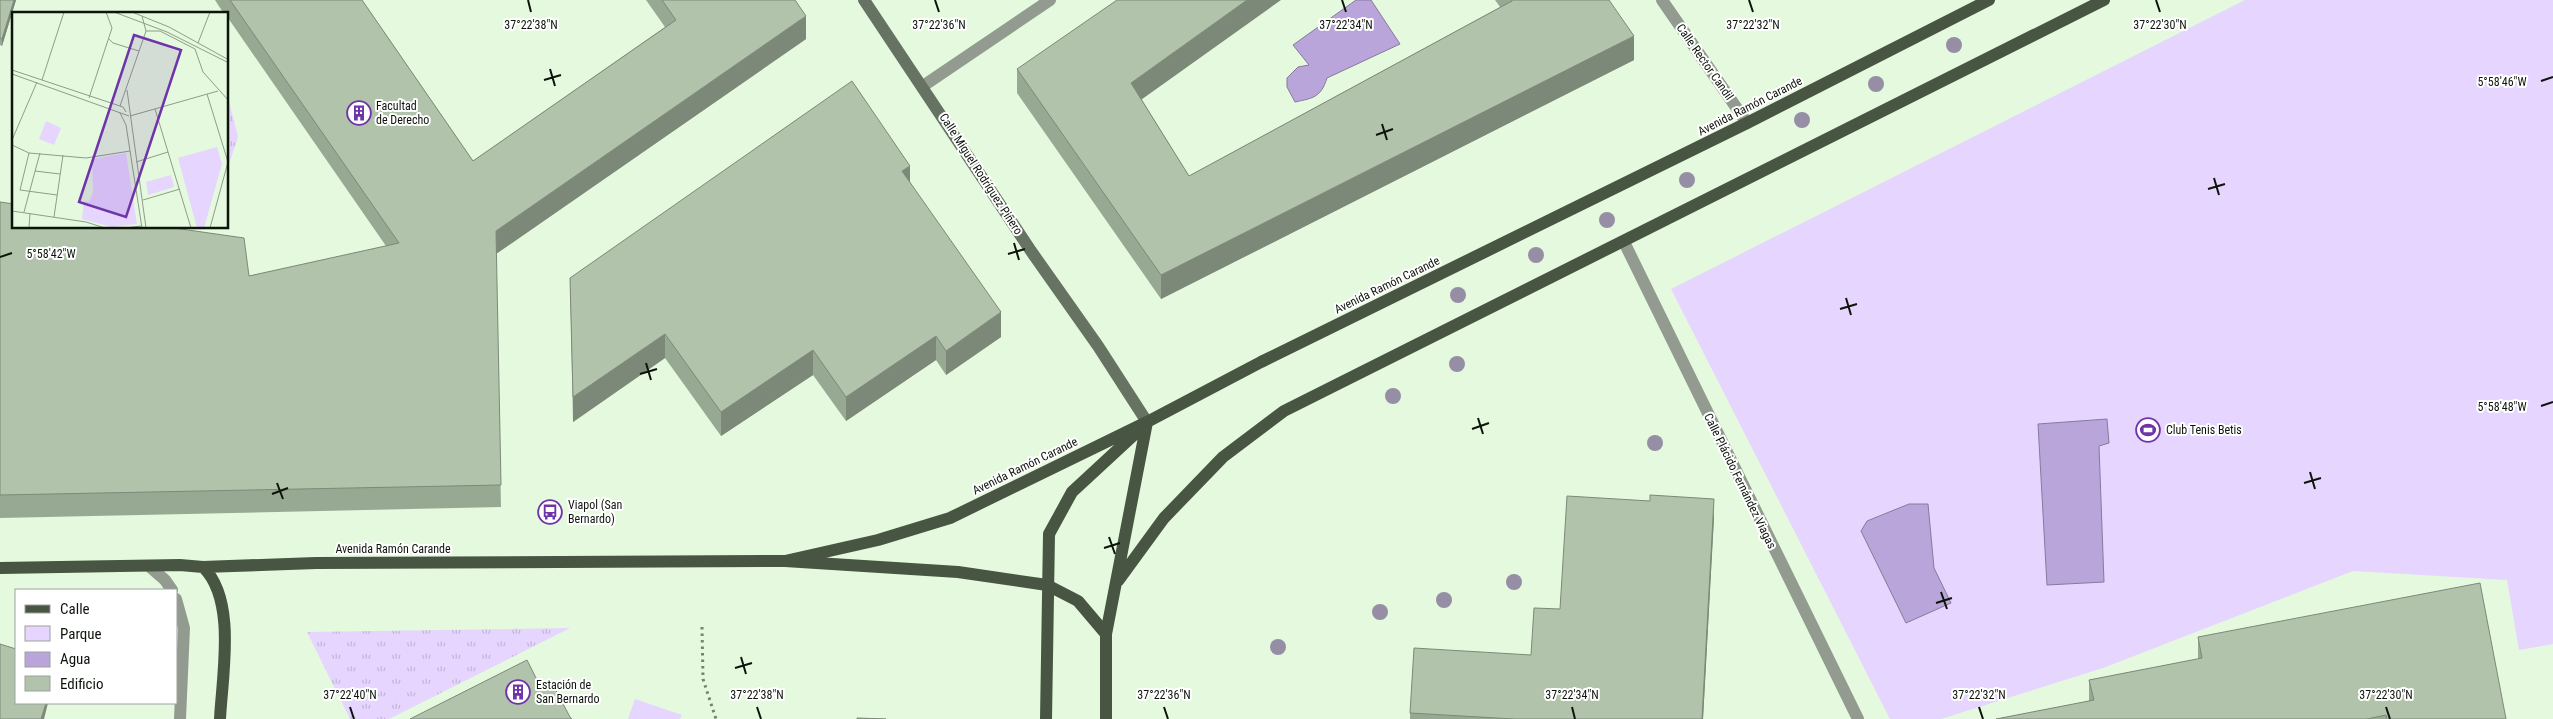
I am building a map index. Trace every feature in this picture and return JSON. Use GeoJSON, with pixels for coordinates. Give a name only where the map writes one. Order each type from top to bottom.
{"type":"FeatureCollection","features":[{"type":"Feature","properties":{"kind":"main road","name":"Avenida Ramón Carande"},"geometry":{"type":"LineString","coordinates":[[786,561],[878,540],[950,518],[1747,123],[1989,0]]}},
{"type":"Feature","properties":{"kind":"main road"},"geometry":{"type":"LineString","coordinates":[[1118,581],[1164,518],[1223,457],[1284,411],[2104,0]]}},
{"type":"Feature","properties":{"kind":"main road"},"geometry":{"type":"LineString","coordinates":[[1106,719],[1106,634],[1118,581],[1147,422]]}},
{"type":"Feature","properties":{"kind":"main road"},"geometry":{"type":"LineString","coordinates":[[1046,719],[1049,534],[1072,492],[1147,422]]}},
{"type":"Feature","properties":{"kind":"main road","name":"Avenida Ramón Carande"},"geometry":{"type":"LineString","coordinates":[[0,568],[203,567],[326,563],[786,561],[958,572],[1047,585],[1078,601],[1106,634]]}},
{"type":"Feature","properties":{"kind":"main road"},"geometry":{"type":"LineString","coordinates":[[203,567],[212,575],[219,589],[224,622],[220,719]]}},
{"type":"Feature","properties":{"kind":"street","name":"Calle Miguel Rodríguez Piñero"},"geometry":{"type":"LineString","coordinates":[[864,0],[1147,422]]}},
{"type":"Feature","properties":{"kind":"street"},"geometry":{"type":"LineString","coordinates":[[923,86],[1050,0]]}},
{"type":"Feature","properties":{"kind":"street","name":"Calle Rector Candil"},"geometry":{"type":"LineString","coordinates":[[1662,0],[1747,123]]}},
{"type":"Feature","properties":{"kind":"street","name":"Calle Plácido Fernández Viagas"},"geometry":{"type":"LineString","coordinates":[[1624,242],[1858,719]]}},
{"type":"Feature","properties":{"kind":"street"},"geometry":{"type":"LineString","coordinates":[[150,566],[171,589]]}},
{"type":"Feature","properties":{"kind":"street"},"geometry":{"type":"LineString","coordinates":[[178,606],[184,628],[180,719]]}},
{"type":"Feature","properties":{"kind":"path"},"geometry":{"type":"LineString","coordinates":[[702,627],[703,680],[716,719]]}},
{"type":"Feature","properties":{"kind":"green space","name":"Club Tenis Betis"},"geometry":{"type":"Polygon","coordinates":[[[2245,0],[2553,0],[2553,644],[2519,650],[2507,580],[2353,571],[2103,668],[1941,719],[1890,719],[1671,289],[2245,0]]]}},
{"type":"Feature","properties":{"kind":"green space"},"geometry":{"type":"Polygon","coordinates":[[[229,101],[238,137],[229,164],[229,101]]]}},
{"type":"Feature","properties":{"kind":"green space"},"geometry":{"type":"Polygon","coordinates":[[[570,628],[389,719],[350,719],[307,632],[570,628]]]}},
{"type":"Feature","properties":{"kind":"green space"},"geometry":{"type":"Polygon","coordinates":[[[635,699],[682,715],[680,719],[628,719],[635,699]]]}},
{"type":"Feature","properties":{"kind":"water"},"geometry":{"type":"Polygon","coordinates":[[[1356,0],[1371,0],[1400,44],[1327,78],[1316,96],[1295,102],[1287,87],[1287,78],[1298,67],[1309,65],[1293,45],[1356,0]]]}},
{"type":"Feature","properties":{"kind":"water"},"geometry":{"type":"Polygon","coordinates":[[[2107,419],[2109,443],[2099,446],[2104,582],[2047,585],[2038,424],[2107,419]]]}},
{"type":"Feature","properties":{"kind":"water"},"geometry":{"type":"Polygon","coordinates":[[[1909,504],[1928,504],[1934,568],[1951,603],[1906,623],[1861,531],[1867,521],[1909,504]]]}},
{"type":"Feature","properties":{"kind":"building"},"geometry":{"type":"Polygon","coordinates":[[[0,0],[14,0],[2,39],[0,38],[0,0]]]}},
{"type":"Feature","properties":{"kind":"building"},"geometry":{"type":"Polygon","coordinates":[[[230,0],[362,0],[473,161],[676,20],[662,0],[795,0],[806,16],[496,231],[501,485],[0,495],[0,202],[12,204],[12,229],[181,229],[244,238],[249,276],[399,243],[230,0]]]}},
{"type":"Feature","properties":{"kind":"building"},"geometry":{"type":"Polygon","coordinates":[[[1117,0],[1247,0],[1131,83],[1189,176],[1512,0],[1609,0],[1634,36],[1161,275],[1017,69],[1117,0]]]}},
{"type":"Feature","properties":{"kind":"building"},"geometry":{"type":"Polygon","coordinates":[[[852,81],[910,166],[902,171],[1001,312],[946,351],[936,336],[846,397],[813,350],[721,412],[665,334],[573,397],[570,278],[852,81]]]}},
{"type":"Feature","properties":{"kind":"building"},"geometry":{"type":"Polygon","coordinates":[[[1650,495],[1714,499],[1702,719],[1514,719],[1410,713],[1414,648],[1531,655],[1534,608],[1560,609],[1567,496],[1650,501],[1650,495]]]}},
{"type":"Feature","properties":{"kind":"building"},"geometry":{"type":"Polygon","coordinates":[[[2480,583],[2506,719],[2387,719],[2386,715],[2367,719],[1996,719],[2094,700],[2089,680],[2202,658],[2198,637],[2480,583]]]}},
{"type":"Feature","properties":{"kind":"building"},"geometry":{"type":"Polygon","coordinates":[[[0,644],[15,649],[15,704],[46,704],[41,719],[0,719],[0,644]]]}},
{"type":"Feature","properties":{"kind":"building"},"geometry":{"type":"Polygon","coordinates":[[[527,660],[541,688],[552,683],[572,719],[410,719],[527,660]]]}},
{"type":"Feature","properties":{"kind":"place","name":"Facultad de Derecho"},"geometry":{"type":"Point","coordinates":[359,113]}},
{"type":"Feature","properties":{"kind":"place","name":"Club Tenis Betis"},"geometry":{"type":"Point","coordinates":[2148,430]}},
{"type":"Feature","properties":{"kind":"place","name":"Viapol (San Bernardo)"},"geometry":{"type":"Point","coordinates":[550,512]}},
{"type":"Feature","properties":{"kind":"place","name":"Estación de San Bernardo"},"geometry":{"type":"Point","coordinates":[518,692]}}]}
